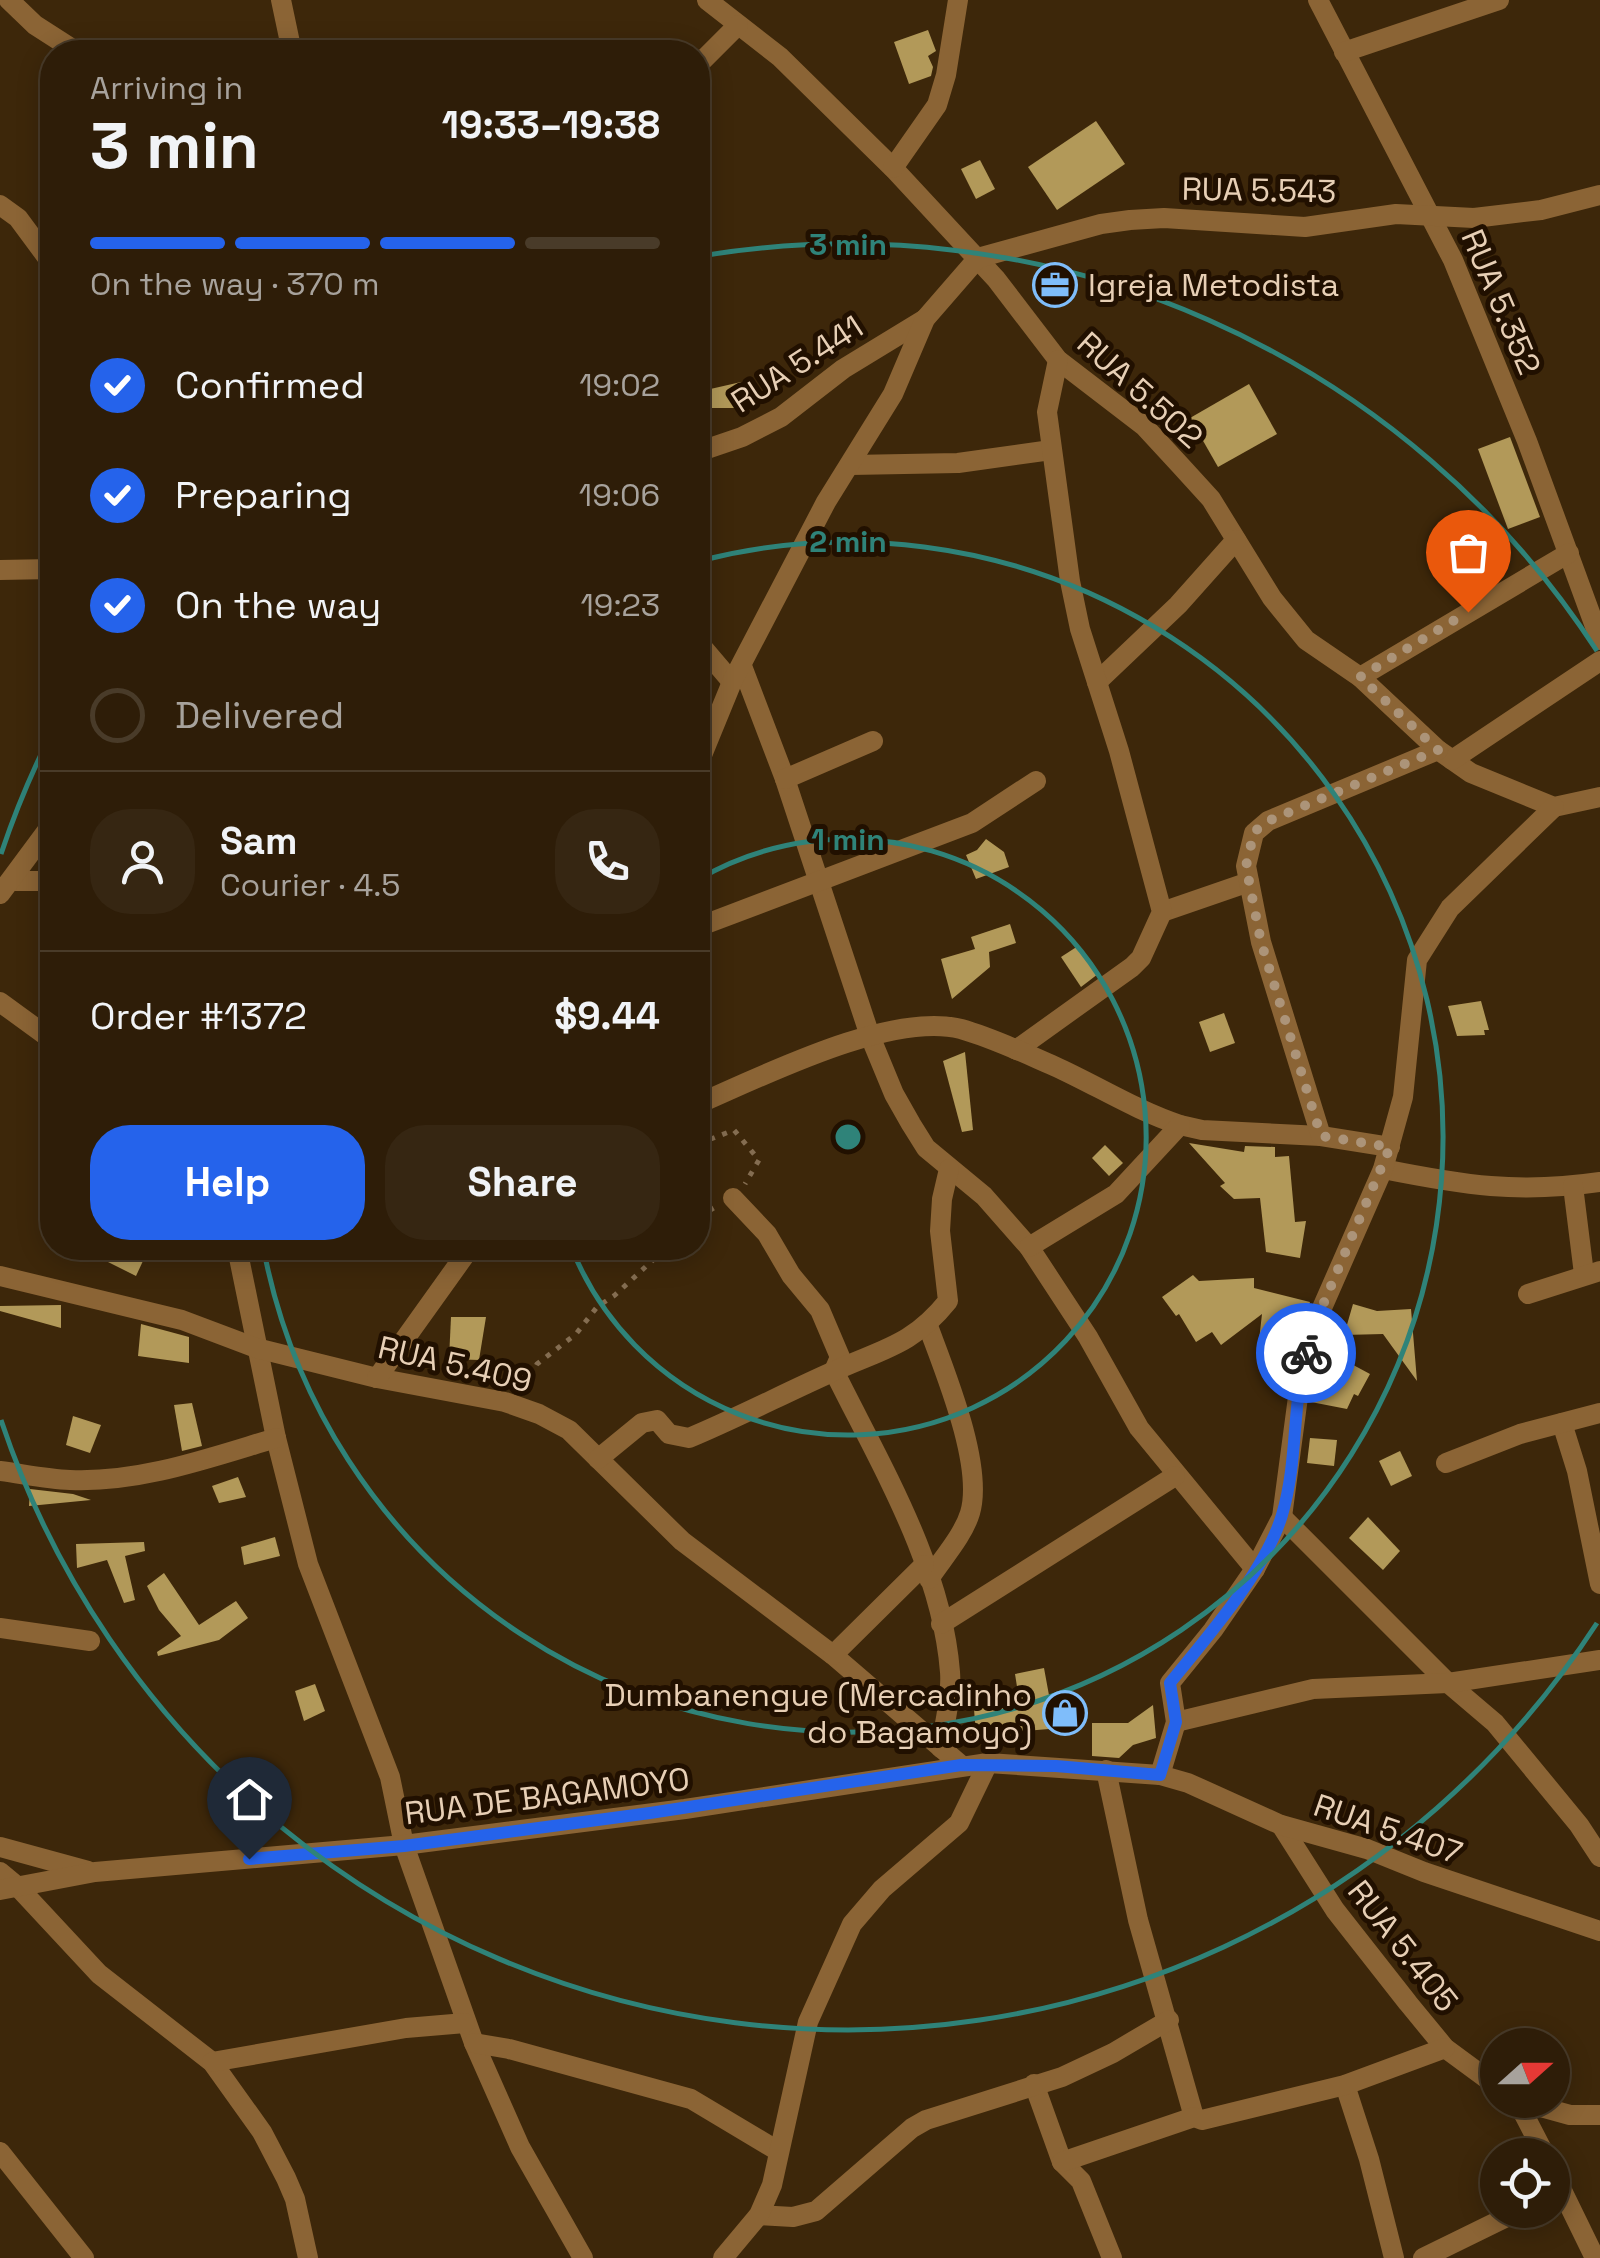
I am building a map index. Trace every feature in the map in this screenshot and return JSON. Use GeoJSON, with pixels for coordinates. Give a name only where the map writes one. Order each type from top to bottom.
{"type":"FeatureCollection","features":[{"type":"Feature","properties":{"kind":"street"},"geometry":{"type":"LineString","coordinates":[[9,0],[34,25],[58,40]]}},
{"type":"Feature","properties":{"kind":"street"},"geometry":{"type":"LineString","coordinates":[[281,0],[289,40]]}},
{"type":"Feature","properties":{"kind":"street","name":"RUA 5.502"},"geometry":{"type":"LineString","coordinates":[[707,0],[780,57],[893,168],[978,258],[1058,360],[1144,426],[1212,499],[1291,626],[1360,677],[1445,755],[1472,773],[1554,807]]}},
{"type":"Feature","properties":{"kind":"street"},"geometry":{"type":"LineString","coordinates":[[893,168],[937,105],[946,76],[958,0]]}},
{"type":"Feature","properties":{"kind":"street","name":"RUA 5.352"},"geometry":{"type":"LineString","coordinates":[[1318,0],[1453,260],[1528,440],[1600,637]]}},
{"type":"Feature","properties":{"kind":"street"},"geometry":{"type":"LineString","coordinates":[[1344,52],[1499,0]]}},
{"type":"Feature","properties":{"kind":"street"},"geometry":{"type":"LineString","coordinates":[[710,53],[738,24]]}},
{"type":"Feature","properties":{"kind":"street","name":"RUA 5.543"},"geometry":{"type":"LineString","coordinates":[[978,258],[1101,224],[1130,220],[1164,218],[1306,227],[1396,214],[1474,218],[1511,214],[1600,195]]}},
{"type":"Feature","properties":{"kind":"street"},"geometry":{"type":"LineString","coordinates":[[0,205],[18,218],[40,248]]}},
{"type":"Feature","properties":{"kind":"street"},"geometry":{"type":"LineString","coordinates":[[710,736],[737,674],[826,502],[892,394],[925,318],[978,258]]}},
{"type":"Feature","properties":{"kind":"street","name":"RUA 5.441"},"geometry":{"type":"LineString","coordinates":[[710,448],[780,417],[843,369],[925,318]]}},
{"type":"Feature","properties":{"kind":"street"},"geometry":{"type":"LineString","coordinates":[[1016,1050],[1132,967],[1141,958],[1162,912],[1073,595],[1047,412],[1058,360]]}},
{"type":"Feature","properties":{"kind":"street"},"geometry":{"type":"LineString","coordinates":[[851,466],[958,463],[1051,450]]}},
{"type":"Feature","properties":{"kind":"street"},"geometry":{"type":"LineString","coordinates":[[1097,682],[1178,605],[1236,540]]}},
{"type":"Feature","properties":{"kind":"street"},"geometry":{"type":"LineString","coordinates":[[1360,677],[1570,552]]}},
{"type":"Feature","properties":{"kind":"street"},"geometry":{"type":"LineString","coordinates":[[0,570],[40,568]]}},
{"type":"Feature","properties":{"kind":"street"},"geometry":{"type":"LineString","coordinates":[[710,652],[737,674],[785,779],[870,1036],[911,1124],[926,1148],[984,1196],[1029,1247],[1088,1337],[1138,1428],[1255,1569]]}},
{"type":"Feature","properties":{"kind":"street"},"geometry":{"type":"LineString","coordinates":[[1321,1136],[1261,942],[1249,882],[1248,848],[1254,832],[1268,821],[1445,755],[1600,661]]}},
{"type":"Feature","properties":{"kind":"street"},"geometry":{"type":"LineString","coordinates":[[785,779],[873,741]]}},
{"type":"Feature","properties":{"kind":"street"},"geometry":{"type":"LineString","coordinates":[[710,921],[972,823],[1036,781]]}},
{"type":"Feature","properties":{"kind":"street"},"geometry":{"type":"LineString","coordinates":[[1160,1775],[1176,1722],[1170,1683],[1255,1569],[1282,1517],[1302,1367],[1311,1333],[1383,1170],[1403,1097],[1417,960],[1450,908],[1554,807],[1600,797]]}},
{"type":"Feature","properties":{"kind":"street"},"geometry":{"type":"LineString","coordinates":[[6,888],[40,837]]}},
{"type":"Feature","properties":{"kind":"street"},"geometry":{"type":"LineString","coordinates":[[1162,912],[1249,882]]}},
{"type":"Feature","properties":{"kind":"street"},"geometry":{"type":"LineString","coordinates":[[6,888],[40,883]]}},
{"type":"Feature","properties":{"kind":"street"},"geometry":{"type":"LineString","coordinates":[[0,1002],[40,1031]]}},
{"type":"Feature","properties":{"kind":"street"},"geometry":{"type":"LineString","coordinates":[[710,1099],[784,1066],[870,1036],[935,1026],[960,1029],[1016,1050],[1180,1125],[1202,1130],[1321,1136],[1390,1147]]}},
{"type":"Feature","properties":{"kind":"street"},"geometry":{"type":"LineString","coordinates":[[1029,1247],[1116,1194],[1180,1125]]}},
{"type":"Feature","properties":{"kind":"street"},"geometry":{"type":"LineString","coordinates":[[598,1459],[650,1420],[657,1420],[670,1434],[689,1438],[896,1347],[928,1326],[948,1302],[940,1231],[949,1168]]}},
{"type":"Feature","properties":{"kind":"street"},"geometry":{"type":"LineString","coordinates":[[1383,1170],[1519,1190],[1600,1182]]}},
{"type":"Feature","properties":{"kind":"street"},"geometry":{"type":"LineString","coordinates":[[1528,1294],[1592,1272],[1573,1186]]}},
{"type":"Feature","properties":{"kind":"street"},"geometry":{"type":"LineString","coordinates":[[732,1198],[767,1234],[791,1275],[820,1310],[840,1357],[834,1371],[926,1572],[941,1624],[950,1677],[941,1748]]}},
{"type":"Feature","properties":{"kind":"street"},"geometry":{"type":"LineString","coordinates":[[240,1260],[276,1438],[308,1564],[390,1777],[404,1846],[470,2033],[520,2147],[583,2258]]}},
{"type":"Feature","properties":{"kind":"street"},"geometry":{"type":"LineString","coordinates":[[377,1378],[461,1260]]}},
{"type":"Feature","properties":{"kind":"street","name":"RUA 5.409"},"geometry":{"type":"LineString","coordinates":[[0,1276],[182,1320],[256,1348],[540,1414],[569,1430],[682,1540],[832,1655],[961,1765]]}},
{"type":"Feature","properties":{"kind":"street"},"geometry":{"type":"LineString","coordinates":[[832,1655],[926,1572],[968,1518],[974,1482],[968,1449],[928,1326]]}},
{"type":"Feature","properties":{"kind":"street"},"geometry":{"type":"LineString","coordinates":[[1446,1463],[1520,1434],[1600,1413]]}},
{"type":"Feature","properties":{"kind":"street"},"geometry":{"type":"LineString","coordinates":[[1562,1423],[1577,1470],[1600,1584]]}},
{"type":"Feature","properties":{"kind":"street"},"geometry":{"type":"LineString","coordinates":[[0,1471],[70,1480],[121,1477],[174,1468],[276,1438]]}},
{"type":"Feature","properties":{"kind":"street"},"geometry":{"type":"LineString","coordinates":[[941,1624],[1175,1476]]}},
{"type":"Feature","properties":{"kind":"street"},"geometry":{"type":"LineString","coordinates":[[1282,1517],[1448,1683],[1495,1724],[1579,1824],[1600,1857]]}},
{"type":"Feature","properties":{"kind":"street"},"geometry":{"type":"LineString","coordinates":[[0,1628],[90,1641]]}},
{"type":"Feature","properties":{"kind":"street"},"geometry":{"type":"LineString","coordinates":[[1176,1722],[1314,1689],[1448,1683],[1600,1660]]}},
{"type":"Feature","properties":{"kind":"street"},"geometry":{"type":"LineString","coordinates":[[723,2258],[758,2215],[772,2185],[808,2022],[852,1924],[882,1889],[959,1823],[988,1763]]}},
{"type":"Feature","properties":{"kind":"street","name":"RUA DE BAGAMOYO"},"geometry":{"type":"LineString","coordinates":[[9,1888],[94,1872],[404,1846],[961,1765],[988,1763],[1160,1775]]}},
{"type":"Feature","properties":{"kind":"street"},"geometry":{"type":"LineString","coordinates":[[1106,1770],[1138,1920],[1194,2118]]}},
{"type":"Feature","properties":{"kind":"street","name":"RUA 5.407"},"geometry":{"type":"LineString","coordinates":[[1160,1775],[1282,1826],[1367,1848],[1443,1879],[1600,1931]]}},
{"type":"Feature","properties":{"kind":"street","name":"RUA 5.405"},"geometry":{"type":"LineString","coordinates":[[1282,1826],[1335,1910],[1445,2048],[1480,2074]]}},
{"type":"Feature","properties":{"kind":"street"},"geometry":{"type":"LineString","coordinates":[[0,1847],[94,1872]]}},
{"type":"Feature","properties":{"kind":"street"},"geometry":{"type":"LineString","coordinates":[[0,1872],[9,1888],[99,1974],[212,2062],[262,2132],[286,2178],[295,2199],[308,2258]]}},
{"type":"Feature","properties":{"kind":"street"},"geometry":{"type":"LineString","coordinates":[[758,2215],[793,2217],[816,2211],[912,2128],[944,2112],[1062,2077],[1169,2020]]}},
{"type":"Feature","properties":{"kind":"street"},"geometry":{"type":"LineString","coordinates":[[212,2062],[406,2028],[470,2033],[509,2049],[691,2099],[778,2151]]}},
{"type":"Feature","properties":{"kind":"street"},"geometry":{"type":"LineString","coordinates":[[1062,2162],[1194,2118],[1202,2120],[1345,2085],[1445,2048]]}},
{"type":"Feature","properties":{"kind":"street"},"geometry":{"type":"LineString","coordinates":[[1034,2084],[1062,2162],[1081,2181],[1112,2258]]}},
{"type":"Feature","properties":{"kind":"street"},"geometry":{"type":"LineString","coordinates":[[1345,2085],[1394,2258]]}},
{"type":"Feature","properties":{"kind":"street"},"geometry":{"type":"LineString","coordinates":[[1570,2115],[1600,2115]]}},
{"type":"Feature","properties":{"kind":"street"},"geometry":{"type":"LineString","coordinates":[[0,2152],[84,2258]]}},
{"type":"Feature","properties":{"kind":"street"},"geometry":{"type":"LineString","coordinates":[[1570,2213],[1595,2258]]}},
{"type":"Feature","properties":{"kind":"street"},"geometry":{"type":"LineString","coordinates":[[1422,2258],[1484,2228]]}},
{"type":"Feature","properties":{"kind":"path"},"geometry":{"type":"LineString","coordinates":[[710,1139],[734,1130],[759,1160],[751,1177],[732,1198],[710,1210]]}},
{"type":"Feature","properties":{"kind":"path"},"geometry":{"type":"LineString","coordinates":[[515,1406],[537,1364],[576,1334],[597,1307],[653,1260]]}},
{"type":"Feature","properties":{"kind":"building"},"geometry":{"type":"Polygon","coordinates":[[[928,30],[936,51],[928,56],[933,67],[931,76],[909,84],[894,42],[928,30]]]}},
{"type":"Feature","properties":{"kind":"building"},"geometry":{"type":"Polygon","coordinates":[[[1096,121],[1125,164],[1057,210],[1028,167],[1096,121]]]}},
{"type":"Feature","properties":{"kind":"building"},"geometry":{"type":"Polygon","coordinates":[[[980,160],[995,189],[976,199],[961,169],[980,160]]]}},
{"type":"Feature","properties":{"kind":"building"},"geometry":{"type":"Polygon","coordinates":[[[741,382],[748,408],[712,408],[710,389],[741,382]]]}},
{"type":"Feature","properties":{"kind":"building"},"geometry":{"type":"Polygon","coordinates":[[[1249,384],[1277,434],[1218,467],[1190,418],[1249,384]]]}},
{"type":"Feature","properties":{"kind":"building"},"geometry":{"type":"Polygon","coordinates":[[[1510,437],[1540,517],[1508,529],[1478,449],[1510,437]]]}},
{"type":"Feature","properties":{"kind":"building"},"geometry":{"type":"Polygon","coordinates":[[[986,839],[1004,852],[1009,867],[976,879],[966,855],[986,839]]]}},
{"type":"Feature","properties":{"kind":"building"},"geometry":{"type":"Polygon","coordinates":[[[1010,924],[1016,943],[989,952],[990,967],[952,999],[941,959],[975,949],[971,937],[1010,924]]]}},
{"type":"Feature","properties":{"kind":"building"},"geometry":{"type":"Polygon","coordinates":[[[1078,946],[1098,974],[1081,987],[1061,957],[1078,946]]]}},
{"type":"Feature","properties":{"kind":"building"},"geometry":{"type":"Polygon","coordinates":[[[1481,1001],[1489,1030],[1484,1030],[1485,1035],[1457,1036],[1448,1006],[1481,1001]]]}},
{"type":"Feature","properties":{"kind":"building"},"geometry":{"type":"Polygon","coordinates":[[[1224,1013],[1235,1043],[1210,1052],[1199,1022],[1224,1013]]]}},
{"type":"Feature","properties":{"kind":"building"},"geometry":{"type":"Polygon","coordinates":[[[965,1052],[973,1130],[962,1132],[943,1061],[965,1052]]]}},
{"type":"Feature","properties":{"kind":"building"},"geometry":{"type":"Polygon","coordinates":[[[1189,1143],[1244,1152],[1245,1146],[1275,1147],[1275,1157],[1289,1156],[1295,1222],[1306,1221],[1300,1258],[1266,1252],[1260,1198],[1234,1199],[1220,1186],[1225,1183],[1189,1143]]]}},
{"type":"Feature","properties":{"kind":"building"},"geometry":{"type":"Polygon","coordinates":[[[1105,1145],[1123,1163],[1109,1176],[1092,1158],[1105,1145]]]}},
{"type":"Feature","properties":{"kind":"building"},"geometry":{"type":"Polygon","coordinates":[[[109,1260],[143,1260],[136,1276],[109,1260]]]}},
{"type":"Feature","properties":{"kind":"building"},"geometry":{"type":"Polygon","coordinates":[[[1193,1275],[1199,1281],[1254,1278],[1254,1288],[1310,1302],[1289,1362],[1257,1358],[1262,1314],[1221,1345],[1212,1332],[1196,1342],[1179,1314],[1176,1316],[1162,1297],[1193,1275]]]}},
{"type":"Feature","properties":{"kind":"building"},"geometry":{"type":"Polygon","coordinates":[[[1353,1304],[1377,1311],[1411,1309],[1417,1381],[1383,1334],[1344,1335],[1353,1304]]]}},
{"type":"Feature","properties":{"kind":"building"},"geometry":{"type":"Polygon","coordinates":[[[61,1305],[61,1328],[0,1311],[0,1306],[61,1305]]]}},
{"type":"Feature","properties":{"kind":"building"},"geometry":{"type":"Polygon","coordinates":[[[451,1317],[486,1317],[479,1360],[449,1359],[451,1317]]]}},
{"type":"Feature","properties":{"kind":"building"},"geometry":{"type":"Polygon","coordinates":[[[141,1324],[189,1337],[189,1363],[138,1356],[141,1324]]]}},
{"type":"Feature","properties":{"kind":"building"},"geometry":{"type":"Polygon","coordinates":[[[1344,1360],[1370,1374],[1358,1396],[1354,1394],[1347,1409],[1311,1402],[1344,1360]]]}},
{"type":"Feature","properties":{"kind":"building"},"geometry":{"type":"Polygon","coordinates":[[[192,1403],[202,1446],[182,1451],[174,1405],[192,1403]]]}},
{"type":"Feature","properties":{"kind":"building"},"geometry":{"type":"Polygon","coordinates":[[[73,1416],[101,1425],[90,1453],[66,1445],[73,1416]]]}},
{"type":"Feature","properties":{"kind":"building"},"geometry":{"type":"Polygon","coordinates":[[[1310,1438],[1337,1440],[1334,1466],[1307,1463],[1310,1438]]]}},
{"type":"Feature","properties":{"kind":"building"},"geometry":{"type":"Polygon","coordinates":[[[1400,1451],[1412,1476],[1391,1486],[1379,1461],[1400,1451]]]}},
{"type":"Feature","properties":{"kind":"building"},"geometry":{"type":"Polygon","coordinates":[[[238,1477],[246,1497],[219,1503],[212,1486],[238,1477]]]}},
{"type":"Feature","properties":{"kind":"building"},"geometry":{"type":"Polygon","coordinates":[[[30,1489],[73,1494],[91,1500],[29,1506],[30,1489]]]}},
{"type":"Feature","properties":{"kind":"building"},"geometry":{"type":"Polygon","coordinates":[[[1368,1517],[1400,1551],[1383,1570],[1349,1538],[1368,1517]]]}},
{"type":"Feature","properties":{"kind":"building"},"geometry":{"type":"Polygon","coordinates":[[[275,1537],[280,1556],[244,1565],[241,1547],[275,1537]]]}},
{"type":"Feature","properties":{"kind":"building"},"geometry":{"type":"Polygon","coordinates":[[[144,1542],[145,1551],[125,1556],[135,1600],[124,1603],[107,1560],[77,1568],[76,1544],[144,1542]]]}},
{"type":"Feature","properties":{"kind":"building"},"geometry":{"type":"Polygon","coordinates":[[[164,1573],[199,1625],[236,1601],[248,1618],[219,1640],[158,1656],[157,1652],[181,1636],[159,1610],[147,1586],[164,1573]]]}},
{"type":"Feature","properties":{"kind":"building"},"geometry":{"type":"Polygon","coordinates":[[[1044,1668],[1053,1717],[1049,1729],[976,1735],[973,1696],[1018,1693],[1015,1674],[1044,1668]]]}},
{"type":"Feature","properties":{"kind":"building"},"geometry":{"type":"Polygon","coordinates":[[[315,1684],[325,1711],[304,1721],[295,1691],[315,1684]]]}},
{"type":"Feature","properties":{"kind":"building"},"geometry":{"type":"Polygon","coordinates":[[[1153,1705],[1156,1738],[1133,1745],[1119,1758],[1092,1756],[1092,1723],[1128,1723],[1153,1705]]]}},
{"type":"Feature","properties":{"kind":"way so far"},"geometry":{"type":"LineString","coordinates":[[1306,1353],[1390,1147],[1321,1136],[1261,942],[1246,866],[1248,848],[1254,832],[1268,821],[1438,750],[1360,677],[1468,612]]}},
{"type":"Feature","properties":{"kind":"place","name":"Igreja Metodista"},"geometry":{"type":"Point","coordinates":[1055,285]}},
{"type":"Feature","properties":{"kind":"place","name":"Dumbanengue (Mercadinho do Bagamoyo)"},"geometry":{"type":"Point","coordinates":[1065,1713]}},
{"type":"Feature","properties":{"kind":"route"},"geometry":{"type":"LineString","coordinates":[[249,1859],[404,1846],[961,1765],[1056,1766],[1160,1775],[1176,1722],[1170,1683],[1255,1569],[1282,1517],[1306,1353]]}}]}
